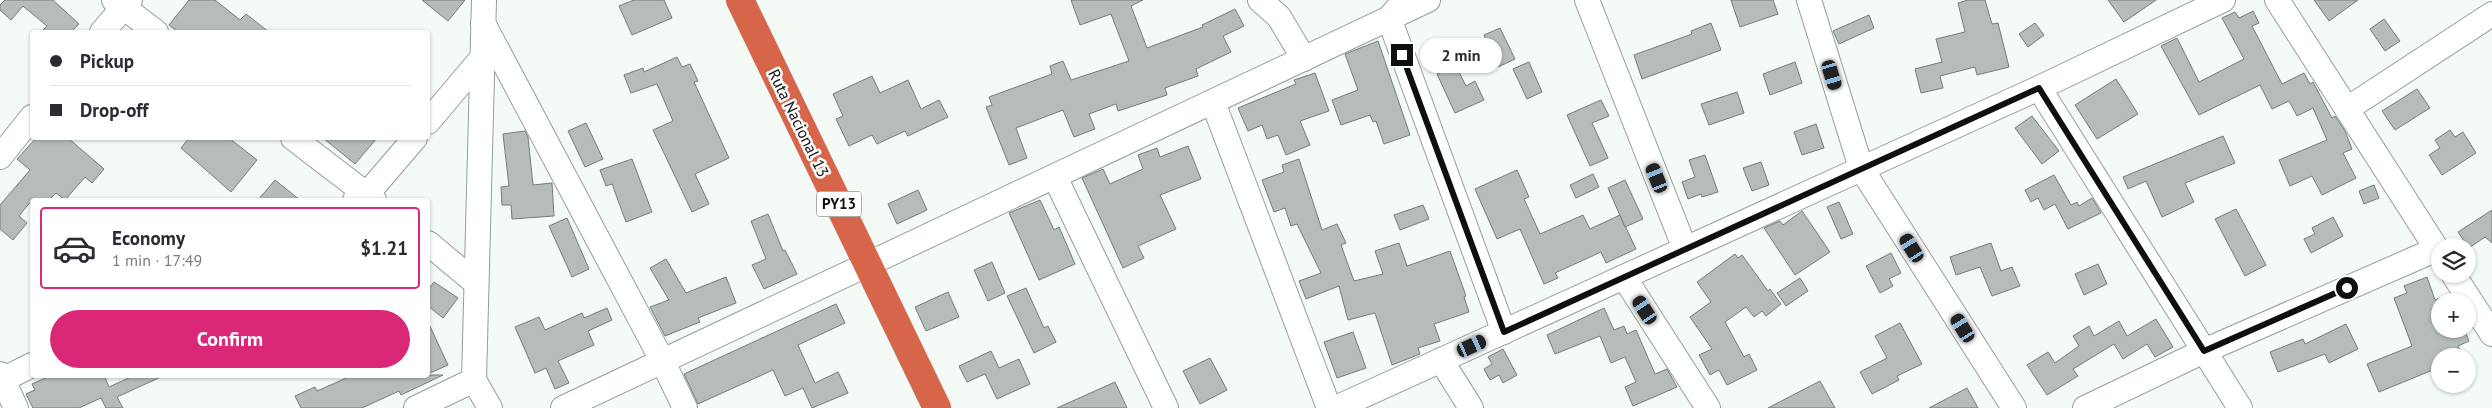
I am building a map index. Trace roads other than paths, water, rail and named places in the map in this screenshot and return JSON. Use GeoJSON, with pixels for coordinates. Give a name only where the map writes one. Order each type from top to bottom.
{"type":"FeatureCollection","features":[{"type":"Feature","properties":{"kind":"highway","name":"Ruta Nacional 13"},"geometry":{"type":"LineString","coordinates":[[740,0],[869,265],[936,408]]}},
{"type":"Feature","properties":{"kind":"street"},"geometry":{"type":"LineString","coordinates":[[1260,0],[1279,17],[1304,59]]}},
{"type":"Feature","properties":{"kind":"street"},"geometry":{"type":"LineString","coordinates":[[1389,18],[1405,0]]}},
{"type":"Feature","properties":{"kind":"street"},"geometry":{"type":"LineString","coordinates":[[563,408],[1428,0]]}},
{"type":"Feature","properties":{"kind":"street"},"geometry":{"type":"LineString","coordinates":[[1587,0],[1685,249]]}},
{"type":"Feature","properties":{"kind":"street"},"geometry":{"type":"LineString","coordinates":[[1810,0],[1861,168],[2014,408]]}},
{"type":"Feature","properties":{"kind":"street"},"geometry":{"type":"LineString","coordinates":[[1336,408],[2039,88],[2223,0]]}},
{"type":"Feature","properties":{"kind":"street"},"geometry":{"type":"LineString","coordinates":[[2277,0],[2431,240]]}},
{"type":"Feature","properties":{"kind":"street"},"geometry":{"type":"LineString","coordinates":[[103,30],[122,2],[154,30]]}},
{"type":"Feature","properties":{"kind":"street"},"geometry":{"type":"LineString","coordinates":[[484,11],[474,380],[490,408]]}},
{"type":"Feature","properties":{"kind":"street"},"geometry":{"type":"LineString","coordinates":[[484,11],[685,408]]}},
{"type":"Feature","properties":{"kind":"street"},"geometry":{"type":"LineString","coordinates":[[2347,109],[2492,14]]}},
{"type":"Feature","properties":{"kind":"street"},"geometry":{"type":"LineString","coordinates":[[1389,18],[1504,332]]}},
{"type":"Feature","properties":{"kind":"street"},"geometry":{"type":"LineString","coordinates":[[430,120],[482,59]]}},
{"type":"Feature","properties":{"kind":"street"},"geometry":{"type":"LineString","coordinates":[[2039,88],[2240,408]]}},
{"type":"Feature","properties":{"kind":"street"},"geometry":{"type":"LineString","coordinates":[[1213,102],[1330,408]]}},
{"type":"Feature","properties":{"kind":"street"},"geometry":{"type":"LineString","coordinates":[[0,157],[30,120]]}},
{"type":"Feature","properties":{"kind":"street"},"geometry":{"type":"LineString","coordinates":[[295,140],[365,198],[413,140]]}},
{"type":"Feature","properties":{"kind":"street"},"geometry":{"type":"LineString","coordinates":[[1055,177],[1166,408]]}},
{"type":"Feature","properties":{"kind":"street"},"geometry":{"type":"LineString","coordinates":[[430,245],[476,283]]}},
{"type":"Feature","properties":{"kind":"street"},"geometry":{"type":"LineString","coordinates":[[2085,408],[2204,351],[2431,254]]}},
{"type":"Feature","properties":{"kind":"street"},"geometry":{"type":"LineString","coordinates":[[1624,277],[1708,408]]}},
{"type":"Feature","properties":{"kind":"street"},"geometry":{"type":"LineString","coordinates":[[2459,283],[2492,334]]}},
{"type":"Feature","properties":{"kind":"street"},"geometry":{"type":"LineString","coordinates":[[1441,360],[1471,408]]}},
{"type":"Feature","properties":{"kind":"street"},"geometry":{"type":"LineString","coordinates":[[16,408],[1,378],[30,366]]}},
{"type":"Feature","properties":{"kind":"street"},"geometry":{"type":"LineString","coordinates":[[416,408],[474,380]]}}]}
